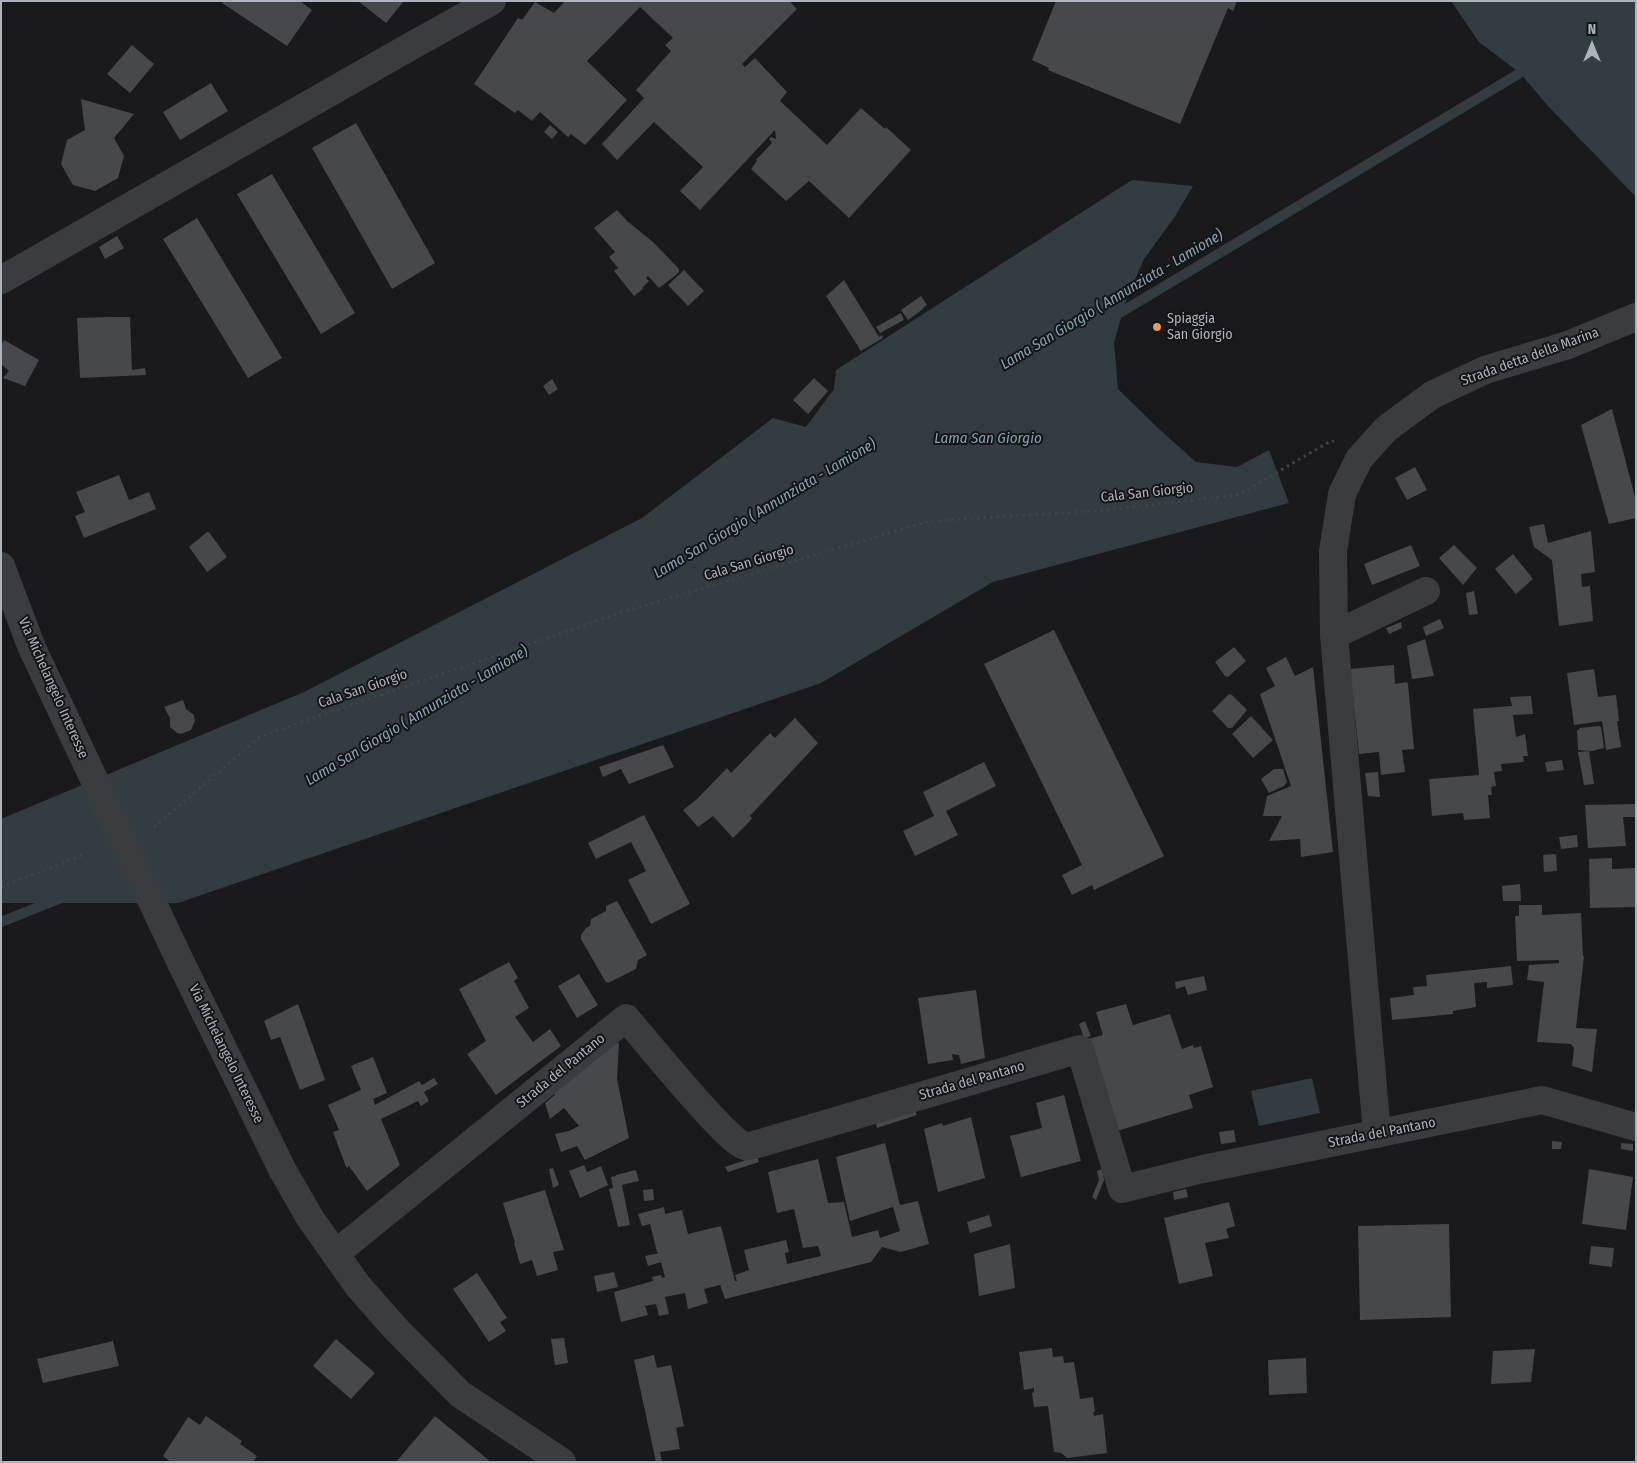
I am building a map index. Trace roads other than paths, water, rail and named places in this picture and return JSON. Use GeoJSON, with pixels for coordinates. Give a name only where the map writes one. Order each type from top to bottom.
{"type":"FeatureCollection","features":[{"type":"Feature","properties":{"kind":"street"},"geometry":{"type":"LineString","coordinates":[[1,280],[492,1]]}},
{"type":"Feature","properties":{"kind":"street","name":"Strada detta della Marina"},"geometry":{"type":"LineString","coordinates":[[1377,1134],[1334,635],[1333,551],[1342,494],[1359,460],[1386,429],[1432,395],[1485,370],[1568,345],[1636,317]]}},
{"type":"Feature","properties":{"kind":"street","name":"Via Michelangelo Interesse"},"geometry":{"type":"LineString","coordinates":[[1,566],[32,648],[182,965],[283,1171],[310,1218],[358,1286],[394,1328],[460,1394],[562,1462]]}},
{"type":"Feature","properties":{"kind":"street"},"geometry":{"type":"LineString","coordinates":[[1334,635],[1426,591]]}},
{"type":"Feature","properties":{"kind":"street","name":"Strada del Pantano"},"geometry":{"type":"LineString","coordinates":[[335,1254],[626,1018],[716,1121],[733,1139],[745,1146],[761,1143],[1080,1049],[1122,1189],[1203,1169],[1542,1100],[1636,1127]]}},
{"type":"Feature","properties":{"kind":"water"},"geometry":{"type":"Polygon","coordinates":[[[1451,1],[1636,1],[1636,197],[1548,106],[1520,73],[1479,42],[1451,1]]]}},
{"type":"Feature","properties":{"kind":"water","name":"Lama San Giorgio"},"geometry":{"type":"Polygon","coordinates":[[[1132,180],[1193,186],[1174,218],[1144,259],[1127,298],[1114,342],[1118,389],[1196,462],[1237,467],[1269,450],[1289,503],[993,582],[821,683],[178,903],[1,903],[1,819],[304,692],[642,518],[773,418],[806,427],[834,389],[836,370],[1132,180]]]}},
{"type":"Feature","properties":{"kind":"water"},"geometry":{"type":"Polygon","coordinates":[[[1312,1078],[1320,1113],[1259,1126],[1251,1091],[1312,1078]]]}},
{"type":"Feature","properties":{"kind":"waterway","name":"Lama San Giorgio ( Annunziata - Lamione)"},"geometry":{"type":"LineString","coordinates":[[1113,317],[1520,73]]}},
{"type":"Feature","properties":{"kind":"waterway","name":"Lama San Giorgio ( Annunziata - Lamione)"},"geometry":{"type":"LineString","coordinates":[[1,922],[61,898]]}},
{"type":"Feature","properties":{"kind":"place","name":"Spiaggia San Giorgio"},"geometry":{"type":"Point","coordinates":[1157,327]}}]}
